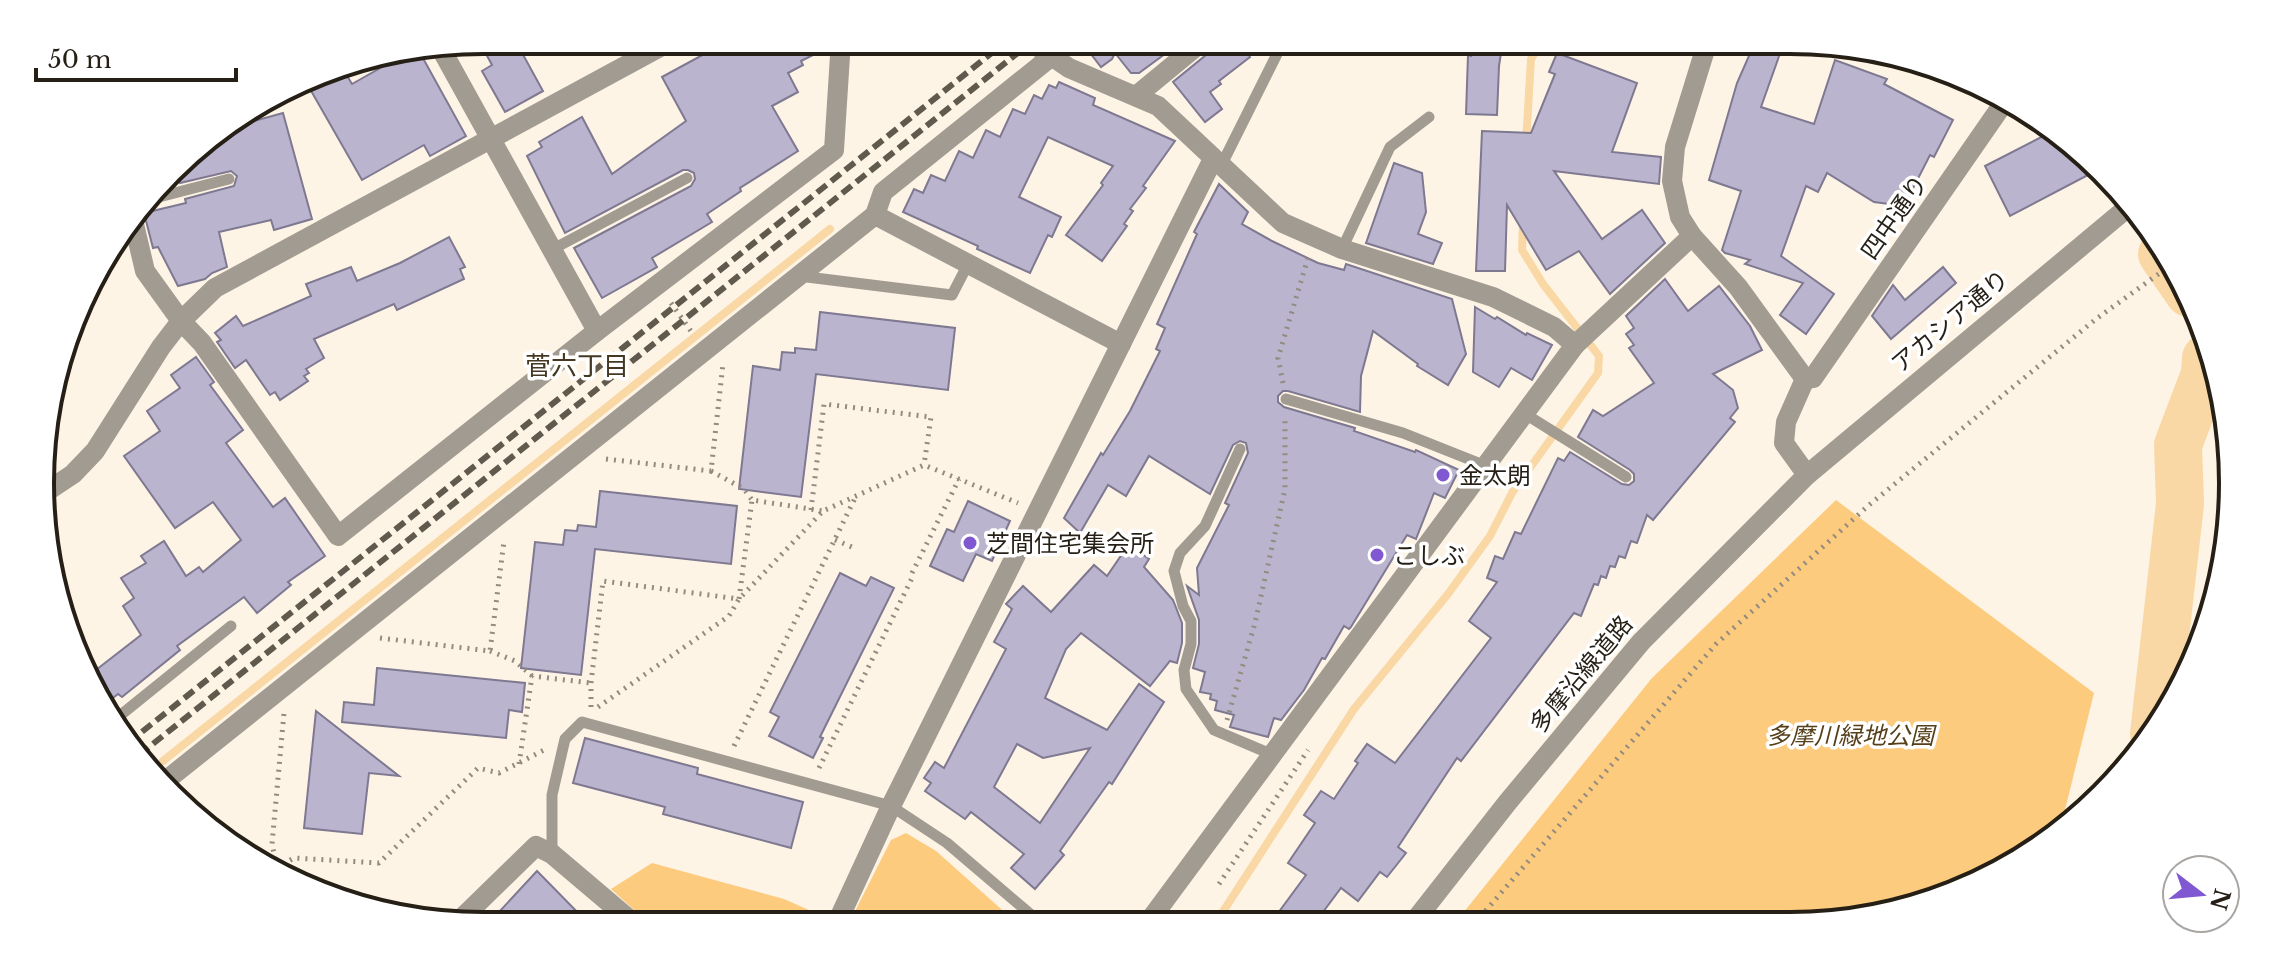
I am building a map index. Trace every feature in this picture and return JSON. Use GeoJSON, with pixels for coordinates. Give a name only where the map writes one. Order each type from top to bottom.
{"type":"FeatureCollection","features":[{"type":"Feature","properties":{"kind":"street"},"geometry":{"type":"LineString","coordinates":[[54,487],[73,474],[95,451],[161,347],[181,321],[215,288],[647,54]]}},
{"type":"Feature","properties":{"kind":"street"},"geometry":{"type":"LineString","coordinates":[[136,232],[145,271],[181,321],[202,343],[338,536],[597,331],[834,150],[840,54]]}},
{"type":"Feature","properties":{"kind":"street"},"geometry":{"type":"LineString","coordinates":[[1047,54],[1069,68],[1158,106],[1283,223],[1342,249],[1493,297],[1581,339]]}},
{"type":"Feature","properties":{"kind":"street"},"geometry":{"type":"LineString","coordinates":[[171,777],[875,215],[883,192],[1055,54]]}},
{"type":"Feature","properties":{"kind":"street"},"geometry":{"type":"LineString","coordinates":[[1136,96],[1187,54]]}},
{"type":"Feature","properties":{"kind":"street"},"geometry":{"type":"LineString","coordinates":[[1704,54],[1675,147],[1672,181],[1680,217],[1692,236],[1738,287],[1801,388],[1786,422],[1784,443],[1807,475]]}},
{"type":"Feature","properties":{"kind":"street"},"geometry":{"type":"LineString","coordinates":[[445,56],[597,331]]}},
{"type":"Feature","properties":{"kind":"street","name":"四中通り"},"geometry":{"type":"LineString","coordinates":[[1801,388],[1827,359],[2000,108]]}},
{"type":"Feature","properties":{"kind":"street"},"geometry":{"type":"LineString","coordinates":[[842,912],[891,806],[1121,344],[1217,163]]}},
{"type":"Feature","properties":{"kind":"street","name":"アカシア通り"},"geometry":{"type":"LineString","coordinates":[[1807,475],[2122,212]]}},
{"type":"Feature","properties":{"kind":"street"},"geometry":{"type":"LineString","coordinates":[[875,215],[1121,344]]}},
{"type":"Feature","properties":{"kind":"street"},"geometry":{"type":"LineString","coordinates":[[1156,912],[1581,339],[1692,236]]}},
{"type":"Feature","properties":{"kind":"street","name":"多摩沿線道路"},"geometry":{"type":"LineString","coordinates":[[1422,912],[1507,803],[1641,642],[1807,475]]}},
{"type":"Feature","properties":{"kind":"street"},"geometry":{"type":"LineString","coordinates":[[469,911],[536,846],[552,854],[620,912]]}},
{"type":"Feature","properties":{"kind":"lane"},"geometry":{"type":"LineString","coordinates":[[1217,163],[1276,54]]}},
{"type":"Feature","properties":{"kind":"lane"},"geometry":{"type":"LineString","coordinates":[[1342,249],[1390,147],[1429,117]]}},
{"type":"Feature","properties":{"kind":"lane"},"geometry":{"type":"LineString","coordinates":[[553,249],[687,178]]}},
{"type":"Feature","properties":{"kind":"lane"},"geometry":{"type":"LineString","coordinates":[[164,196],[229,179]]}},
{"type":"Feature","properties":{"kind":"lane"},"geometry":{"type":"LineString","coordinates":[[799,276],[952,295],[968,264]]}},
{"type":"Feature","properties":{"kind":"lane"},"geometry":{"type":"LineString","coordinates":[[1286,399],[1403,433],[1486,466]]}},
{"type":"Feature","properties":{"kind":"lane"},"geometry":{"type":"LineString","coordinates":[[1525,414],[1626,477]]}},
{"type":"Feature","properties":{"kind":"lane"},"geometry":{"type":"LineString","coordinates":[[1240,449],[1205,526],[1180,553],[1174,571],[1183,606],[1191,621],[1191,644],[1184,670],[1186,689],[1214,730],[1274,755]]}},
{"type":"Feature","properties":{"kind":"lane"},"geometry":{"type":"LineString","coordinates":[[122,714],[231,626]]}},
{"type":"Feature","properties":{"kind":"lane"},"geometry":{"type":"LineString","coordinates":[[552,854],[552,795],[565,739],[582,722],[891,806],[947,843],[1028,912]]}},
{"type":"Feature","properties":{"kind":"path"},"geometry":{"type":"LineString","coordinates":[[1223,736],[1255,623],[1285,489],[1283,444],[1286,399],[1278,358],[1314,238]]}},
{"type":"Feature","properties":{"kind":"path"},"geometry":{"type":"LineString","coordinates":[[1485,912],[1716,644],[1869,505],[2051,355],[2162,270]]}},
{"type":"Feature","properties":{"kind":"path"},"geometry":{"type":"LineString","coordinates":[[711,471],[726,335]]}},
{"type":"Feature","properties":{"kind":"path"},"geometry":{"type":"LineString","coordinates":[[811,510],[824,404],[931,417],[924,465]]}},
{"type":"Feature","properties":{"kind":"path"},"geometry":{"type":"LineString","coordinates":[[574,456],[711,471],[744,489],[752,500],[739,599]]}},
{"type":"Feature","properties":{"kind":"path"},"geometry":{"type":"LineString","coordinates":[[739,599],[603,581],[591,683],[591,712],[729,616],[739,599],[823,511],[857,495],[924,465],[1038,511]]}},
{"type":"Feature","properties":{"kind":"path"},"geometry":{"type":"LineString","coordinates":[[811,783],[959,479]]}},
{"type":"Feature","properties":{"kind":"path"},"geometry":{"type":"LineString","coordinates":[[727,761],[857,495]]}},
{"type":"Feature","properties":{"kind":"path"},"geometry":{"type":"LineString","coordinates":[[752,500],[823,511]]}},
{"type":"Feature","properties":{"kind":"path"},"geometry":{"type":"LineString","coordinates":[[490,651],[508,508]]}},
{"type":"Feature","properties":{"kind":"path"},"geometry":{"type":"LineString","coordinates":[[835,540],[852,547]]}},
{"type":"Feature","properties":{"kind":"path"},"geometry":{"type":"LineString","coordinates":[[350,635],[490,651],[515,661],[532,676],[591,683]]}},
{"type":"Feature","properties":{"kind":"path"},"geometry":{"type":"LineString","coordinates":[[519,764],[532,676]]}},
{"type":"Feature","properties":{"kind":"path"},"geometry":{"type":"LineString","coordinates":[[274,858],[272,844],[287,685]]}},
{"type":"Feature","properties":{"kind":"path"},"geometry":{"type":"LineString","coordinates":[[284,863],[294,858],[379,863],[478,768],[499,773],[565,739]]}},
{"type":"Feature","properties":{"kind":"green space","name":"多摩川緑地公園"},"geometry":{"type":"Polygon","coordinates":[[[1836,500],[2094,693],[2064,813],[2004,855],[1928,889],[1874,904],[1818,911],[1464,912],[1652,678],[1836,500]]]}},
{"type":"Feature","properties":{"kind":"green space"},"geometry":{"type":"Polygon","coordinates":[[[906,833],[936,851],[1005,912],[855,912],[891,840],[906,833]]]}},
{"type":"Feature","properties":{"kind":"green space"},"geometry":{"type":"Polygon","coordinates":[[[652,863],[784,899],[813,912],[636,912],[611,889],[652,863]]]}},
{"type":"Feature","properties":{"kind":"building"},"geometry":{"type":"Polygon","coordinates":[[[486,54],[523,54],[543,91],[505,112],[482,71],[492,65],[486,54]]]}},
{"type":"Feature","properties":{"kind":"building"},"geometry":{"type":"Polygon","coordinates":[[[704,54],[815,54],[788,73],[798,92],[772,106],[798,151],[740,188],[741,191],[707,214],[712,222],[652,258],[657,267],[602,298],[574,248],[691,186],[694,173],[683,170],[565,233],[527,156],[542,147],[539,142],[582,117],[612,174],[686,121],[662,77],[704,54]]]}},
{"type":"Feature","properties":{"kind":"building"},"geometry":{"type":"Polygon","coordinates":[[[1091,54],[1114,54],[1112,59],[1101,67],[1091,54]]]}},
{"type":"Feature","properties":{"kind":"building"},"geometry":{"type":"Polygon","coordinates":[[[1116,54],[1165,54],[1139,73],[1131,73],[1116,54]]]}},
{"type":"Feature","properties":{"kind":"building"},"geometry":{"type":"Polygon","coordinates":[[[1207,54],[1248,54],[1250,57],[1210,92],[1222,109],[1205,122],[1173,82],[1207,54]]]}},
{"type":"Feature","properties":{"kind":"building"},"geometry":{"type":"Polygon","coordinates":[[[1501,54],[1497,115],[1466,114],[1468,55],[1501,54]]]}},
{"type":"Feature","properties":{"kind":"building"},"geometry":{"type":"Polygon","coordinates":[[[1557,54],[1560,54],[1637,83],[1612,152],[1661,157],[1659,184],[1554,171],[1602,239],[1642,210],[1665,243],[1610,294],[1579,251],[1546,270],[1507,205],[1505,271],[1476,271],[1482,131],[1531,133],[1555,74],[1549,72],[1557,54]]]}},
{"type":"Feature","properties":{"kind":"building"},"geometry":{"type":"Polygon","coordinates":[[[1750,54],[1780,54],[1761,107],[1814,124],[1835,60],[1887,79],[1884,84],[1953,120],[1934,157],[1930,155],[1904,206],[1874,202],[1827,173],[1818,192],[1806,186],[1781,256],[1834,294],[1806,334],[1780,315],[1803,283],[1745,264],[1750,260],[1722,250],[1741,191],[1709,180],[1737,83],[1750,54]]]}},
{"type":"Feature","properties":{"kind":"building"},"geometry":{"type":"Polygon","coordinates":[[[423,59],[466,136],[430,156],[424,145],[362,180],[311,90],[347,76],[352,84],[384,66],[423,59]]]}},
{"type":"Feature","properties":{"kind":"building"},"geometry":{"type":"Polygon","coordinates":[[[1059,82],[1095,98],[1093,105],[1175,141],[1143,186],[1146,188],[1130,209],[1133,211],[1124,224],[1127,226],[1102,261],[1066,235],[1103,185],[1101,183],[1113,166],[1048,137],[1019,197],[1061,217],[1052,237],[1048,235],[1030,273],[903,212],[914,189],[923,193],[931,175],[945,181],[959,151],[973,158],[986,130],[1000,137],[1013,109],[1025,114],[1034,95],[1042,99],[1049,85],[1056,88],[1059,82]]]}},
{"type":"Feature","properties":{"kind":"building"},"geometry":{"type":"Polygon","coordinates":[[[283,113],[312,219],[274,230],[271,220],[219,232],[227,267],[205,279],[178,286],[158,247],[153,248],[145,219],[151,211],[234,186],[237,176],[231,171],[179,181],[200,160],[252,122],[283,113]]]}},
{"type":"Feature","properties":{"kind":"building"},"geometry":{"type":"Polygon","coordinates":[[[2042,137],[2088,175],[2010,216],[1985,166],[2042,137]]]}},
{"type":"Feature","properties":{"kind":"building"},"geometry":{"type":"Polygon","coordinates":[[[1394,163],[1422,173],[1426,212],[1418,234],[1442,243],[1433,264],[1366,243],[1394,163]]]}},
{"type":"Feature","properties":{"kind":"building"},"geometry":{"type":"Polygon","coordinates":[[[1219,184],[1248,212],[1242,224],[1272,241],[1318,263],[1344,270],[1346,264],[1452,299],[1466,354],[1448,385],[1417,366],[1373,331],[1361,376],[1360,412],[1288,391],[1278,396],[1278,402],[1284,407],[1355,428],[1354,431],[1416,450],[1459,470],[1445,498],[1434,493],[1416,539],[1407,535],[1351,627],[1344,626],[1325,659],[1322,658],[1304,690],[1281,720],[1274,718],[1268,737],[1230,727],[1234,715],[1215,710],[1217,701],[1210,699],[1211,694],[1200,692],[1205,672],[1193,668],[1199,644],[1199,620],[1187,586],[1199,595],[1197,568],[1229,505],[1225,503],[1248,453],[1246,443],[1240,441],[1233,445],[1210,494],[1149,456],[1126,496],[1108,485],[1080,533],[1064,518],[1101,453],[1103,455],[1130,411],[1160,351],[1156,349],[1165,328],[1157,324],[1197,234],[1194,232],[1219,184]]]}},
{"type":"Feature","properties":{"kind":"building"},"geometry":{"type":"Polygon","coordinates":[[[449,237],[465,267],[460,269],[464,279],[397,310],[394,304],[314,339],[324,358],[306,369],[309,373],[304,376],[308,381],[280,400],[275,392],[270,395],[246,360],[235,368],[217,342],[221,340],[215,333],[236,316],[243,326],[311,296],[306,284],[351,267],[357,281],[449,237]]]}},
{"type":"Feature","properties":{"kind":"building"},"geometry":{"type":"Polygon","coordinates":[[[1943,267],[1956,283],[1891,339],[1872,316],[1893,285],[1905,300],[1943,267]]]}},
{"type":"Feature","properties":{"kind":"building"},"geometry":{"type":"Polygon","coordinates":[[[1665,279],[1688,311],[1719,286],[1750,326],[1762,350],[1713,374],[1733,390],[1738,408],[1730,418],[1735,422],[1653,520],[1647,515],[1637,543],[1631,541],[1625,558],[1619,556],[1615,567],[1610,566],[1606,578],[1601,576],[1598,585],[1594,584],[1581,616],[1574,613],[1461,761],[1457,758],[1398,847],[1406,853],[1387,877],[1380,872],[1358,901],[1341,888],[1323,912],[1279,912],[1306,875],[1288,863],[1315,823],[1304,815],[1321,791],[1334,799],[1367,744],[1395,763],[1491,638],[1469,621],[1497,582],[1487,578],[1495,556],[1503,559],[1515,532],[1521,534],[1558,458],[1564,461],[1570,452],[1622,484],[1629,485],[1634,481],[1630,470],[1578,437],[1593,410],[1603,416],[1654,383],[1629,348],[1634,345],[1626,334],[1634,328],[1626,316],[1665,279]]]}},
{"type":"Feature","properties":{"kind":"building"},"geometry":{"type":"Polygon","coordinates":[[[1475,307],[1526,335],[1552,345],[1532,380],[1511,368],[1499,387],[1473,372],[1475,307]]]}},
{"type":"Feature","properties":{"kind":"building"},"geometry":{"type":"Polygon","coordinates":[[[820,312],[955,328],[948,390],[816,374],[801,497],[739,489],[753,366],[780,370],[782,352],[795,353],[795,348],[816,350],[820,312]]]}},
{"type":"Feature","properties":{"kind":"building"},"geometry":{"type":"Polygon","coordinates":[[[196,357],[214,382],[210,385],[243,430],[226,443],[273,507],[285,498],[325,556],[288,582],[291,585],[257,613],[244,597],[177,646],[180,650],[122,697],[118,694],[113,698],[97,669],[141,635],[123,606],[134,598],[121,578],[146,563],[141,556],[164,541],[186,576],[199,567],[203,572],[241,540],[213,502],[175,528],[124,456],[160,431],[147,411],[180,388],[171,375],[196,357]]]}},
{"type":"Feature","properties":{"kind":"building"},"geometry":{"type":"Polygon","coordinates":[[[600,491],[737,506],[731,564],[595,549],[581,675],[521,668],[535,542],[563,545],[565,530],[577,531],[578,525],[596,527],[600,491]]]}},
{"type":"Feature","properties":{"kind":"building","name":"芝間住宅集会所"},"geometry":{"type":"Polygon","coordinates":[[[968,501],[1010,521],[992,561],[976,554],[963,581],[930,566],[947,529],[954,532],[968,501]]]}},
{"type":"Feature","properties":{"kind":"building"},"geometry":{"type":"Polygon","coordinates":[[[1129,544],[1149,559],[1144,567],[1173,600],[1182,623],[1182,643],[1177,663],[1170,661],[1150,686],[1081,633],[1066,649],[1045,698],[1107,730],[1139,684],[1164,702],[1112,784],[1109,782],[1060,851],[1064,855],[1035,889],[1011,868],[1024,854],[971,812],[965,819],[925,791],[931,783],[924,778],[935,762],[944,768],[1006,649],[994,642],[1012,609],[1006,604],[1023,586],[1051,612],[1094,565],[1107,576],[1129,544]],[[1017,744],[994,787],[1040,823],[1090,748],[1043,758],[1017,744]]]}},
{"type":"Feature","properties":{"kind":"building"},"geometry":{"type":"Polygon","coordinates":[[[840,573],[866,586],[871,577],[894,588],[820,737],[823,738],[813,758],[769,736],[779,717],[770,712],[840,573]]]}},
{"type":"Feature","properties":{"kind":"building"},"geometry":{"type":"Polygon","coordinates":[[[377,668],[525,683],[522,712],[509,710],[506,738],[342,722],[344,702],[374,705],[377,668]]]}},
{"type":"Feature","properties":{"kind":"building"},"geometry":{"type":"Polygon","coordinates":[[[316,711],[399,776],[369,773],[362,834],[304,828],[316,711]]]}},
{"type":"Feature","properties":{"kind":"building"},"geometry":{"type":"Polygon","coordinates":[[[585,738],[698,768],[697,774],[803,802],[791,848],[663,814],[665,807],[573,783],[585,738]]]}},
{"type":"Feature","properties":{"kind":"building"},"geometry":{"type":"Polygon","coordinates":[[[537,871],[577,912],[499,912],[537,871]]]}},
{"type":"Feature","properties":{"kind":"waterway"},"geometry":{"type":"LineString","coordinates":[[1526,143],[1531,59],[1534,54]]}},
{"type":"Feature","properties":{"kind":"waterway"},"geometry":{"type":"LineString","coordinates":[[1223,912],[1354,709],[1448,594],[1490,536],[1512,493],[1598,373],[1599,356],[1543,284],[1522,250],[1523,221]]}},
{"type":"Feature","properties":{"kind":"waterway"},"geometry":{"type":"LineString","coordinates":[[163,761],[830,229]]}},
{"type":"Feature","properties":{"kind":"waterway"},"geometry":{"type":"LineString","coordinates":[[2157,705],[2180,504],[2178,445],[2205,375]]}},
{"type":"Feature","properties":{"kind":"railway"},"geometry":{"type":"LineString","coordinates":[[137,736],[990,54]]}},
{"type":"Feature","properties":{"kind":"railway"},"geometry":{"type":"LineString","coordinates":[[147,749],[1016,54]]}},
{"type":"Feature","properties":{"kind":"place","name":"金太朗"},"geometry":{"type":"Point","coordinates":[1443,475]}},
{"type":"Feature","properties":{"kind":"place","name":"芝間住宅集会所"},"geometry":{"type":"Point","coordinates":[970,543]}},
{"type":"Feature","properties":{"kind":"place","name":"こしぶ"},"geometry":{"type":"Point","coordinates":[1377,555]}},
{"type":"Feature","properties":{"kind":"district","name":"菅六丁目"},"geometry":{"type":"Point","coordinates":[577,366]}}]}
